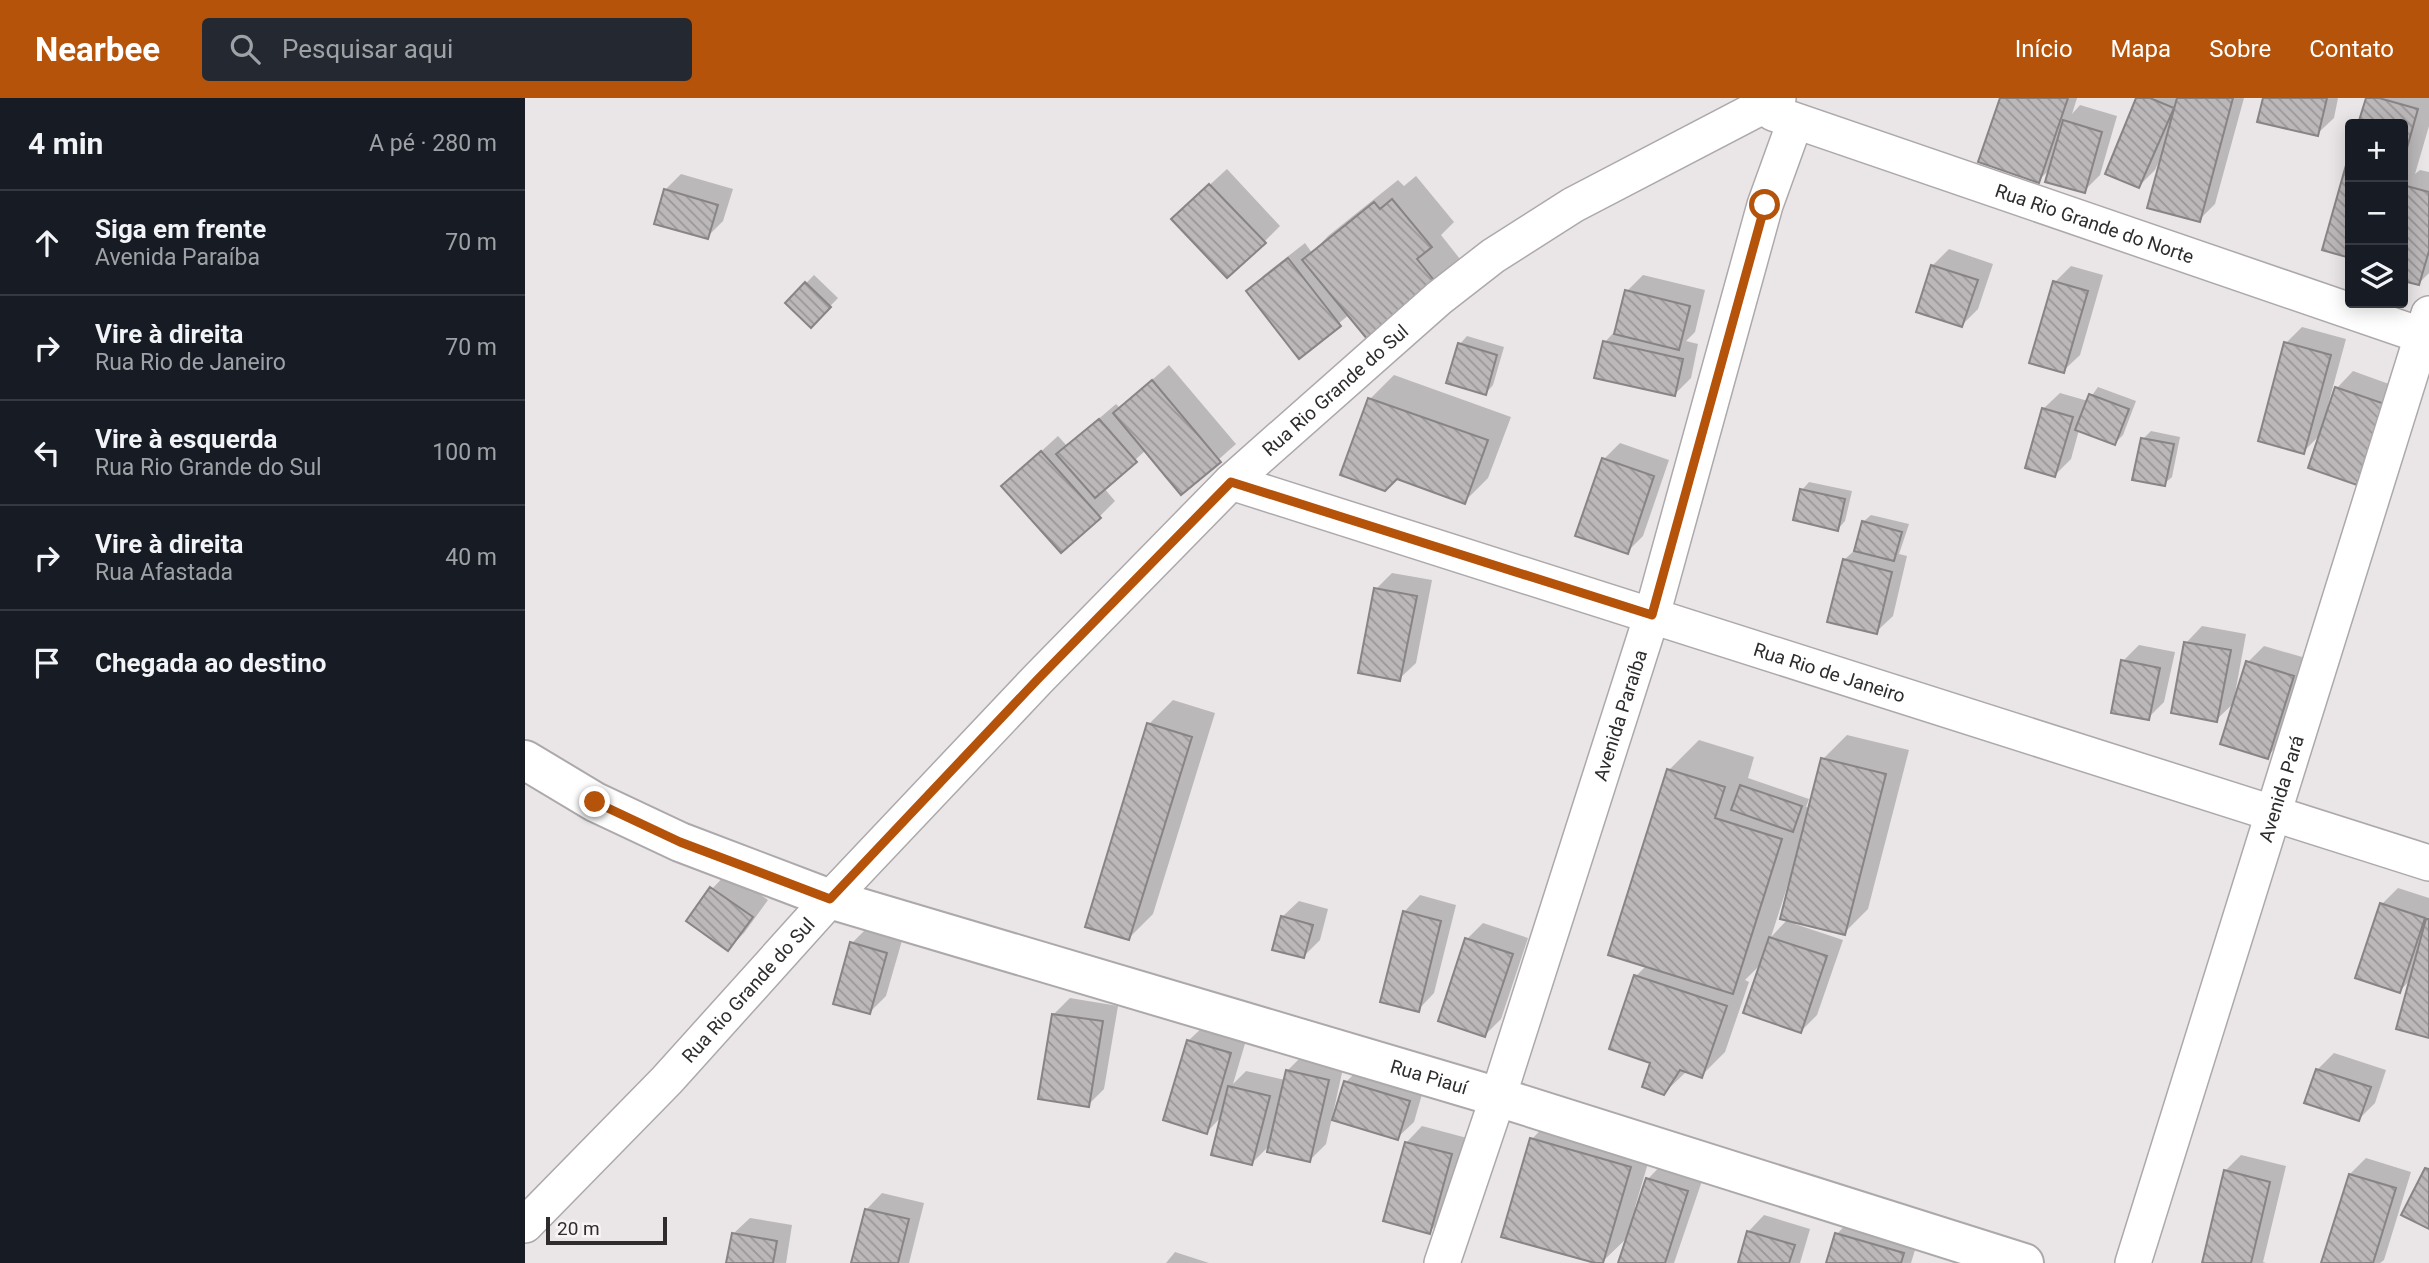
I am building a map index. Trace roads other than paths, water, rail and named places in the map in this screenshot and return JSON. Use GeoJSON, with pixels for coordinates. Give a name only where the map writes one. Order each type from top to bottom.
{"type":"FeatureCollection","features":[{"type":"Feature","properties":{"kind":"street","name":"Rua Rio Grande do Norte"},"geometry":{"type":"LineString","coordinates":[[1778,109],[2427,329]]}},
{"type":"Feature","properties":{"kind":"street","name":"Rua Rio Grande do Sul"},"geometry":{"type":"LineString","coordinates":[[525,1225],[667,1080],[830,899],[1038,679],[1231,482],[1439,298],[1493,256],[1573,205],[1778,109]]}},
{"type":"Feature","properties":{"kind":"street","name":"Avenida Paraíba"},"geometry":{"type":"LineString","coordinates":[[1442,1263],[1652,615],[1765,205],[1778,109]]}},
{"type":"Feature","properties":{"kind":"street","name":"Avenida Pará"},"geometry":{"type":"LineString","coordinates":[[2133,1263],[2427,329]]}},
{"type":"Feature","properties":{"kind":"street","name":"Rua Rio de Janeiro"},"geometry":{"type":"LineString","coordinates":[[1231,482],[2429,863]]}},
{"type":"Feature","properties":{"kind":"street","name":"Rua Piauí"},"geometry":{"type":"LineString","coordinates":[[525,760],[595,802],[680,842],[830,899],[1498,1097],[2024,1263]]}}]}
